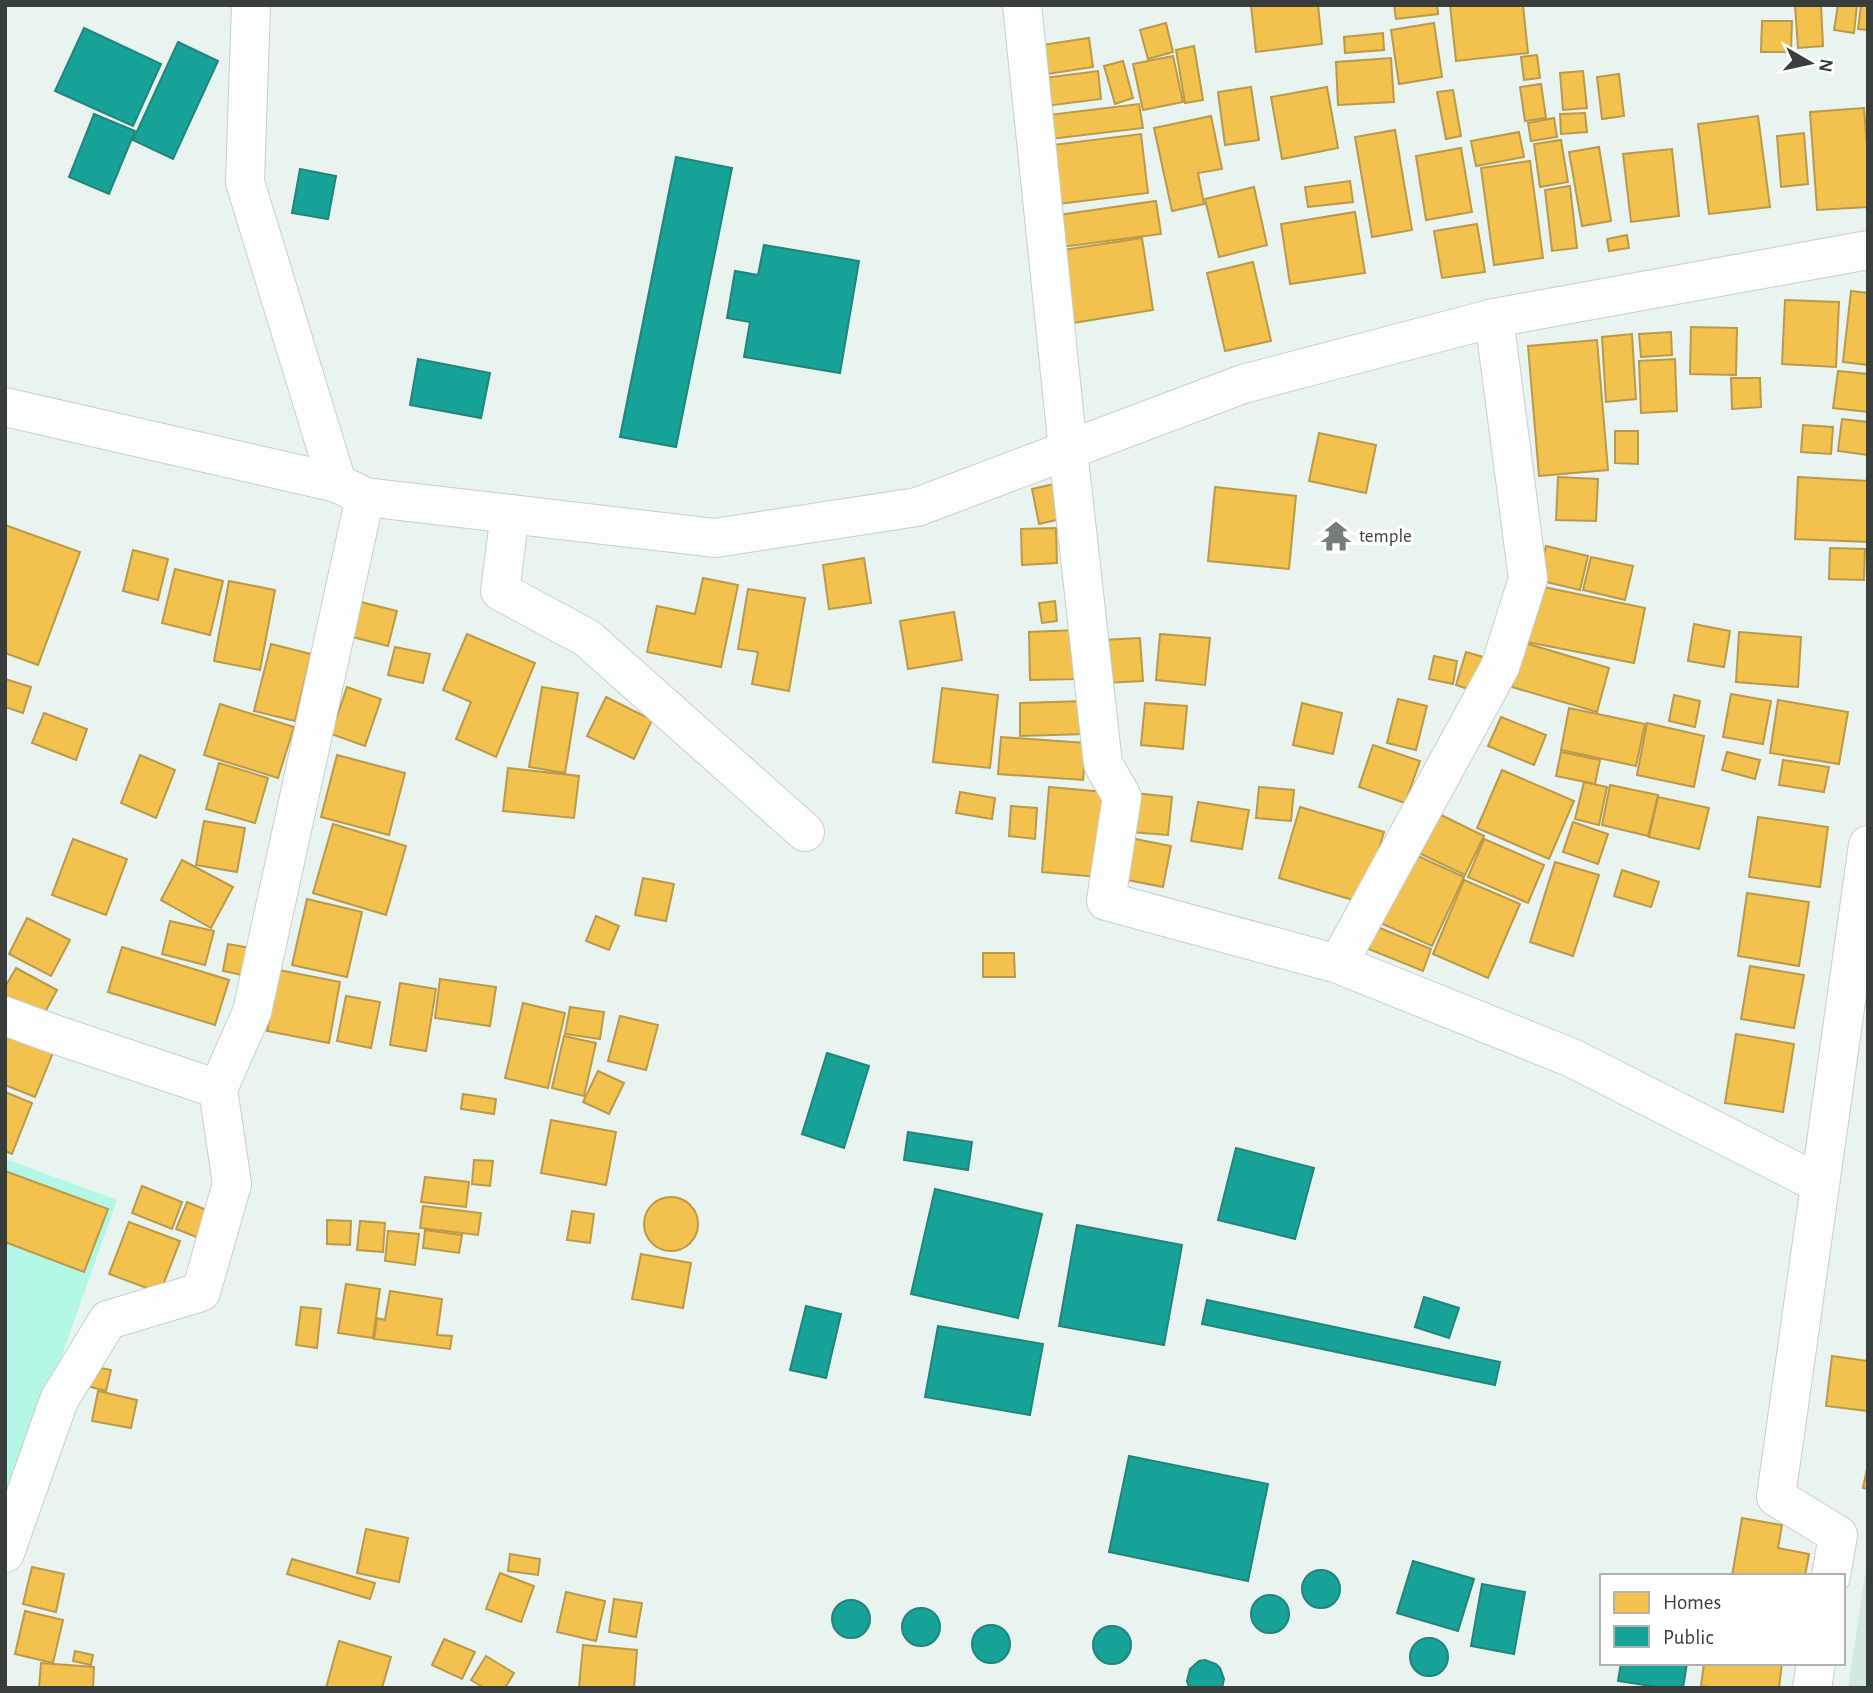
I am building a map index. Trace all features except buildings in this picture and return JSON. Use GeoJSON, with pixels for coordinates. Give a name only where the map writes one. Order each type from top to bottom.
{"type":"FeatureCollection","features":[{"type":"Feature","properties":{"kind":"street"},"geometry":{"type":"LineString","coordinates":[[5,1553],[59,1399],[108,1320],[201,1292],[232,1184],[218,1089],[252,1012],[351,490],[244,182],[251,5]]}},
{"type":"Feature","properties":{"kind":"street"},"geometry":{"type":"LineString","coordinates":[[1022,5],[1103,764],[1122,797],[1106,901],[1338,964],[1572,1058],[1820,1184]]}},
{"type":"Feature","properties":{"kind":"street"},"geometry":{"type":"LineString","coordinates":[[5,407],[351,490],[510,514],[715,538],[916,507],[1243,384],[1494,318],[1868,250]]}},
{"type":"Feature","properties":{"kind":"street"},"geometry":{"type":"LineString","coordinates":[[1338,964],[1500,667],[1528,579],[1494,318]]}},
{"type":"Feature","properties":{"kind":"street"},"geometry":{"type":"LineString","coordinates":[[510,514],[500,592],[587,638],[805,832]]}},
{"type":"Feature","properties":{"kind":"street"},"geometry":{"type":"LineString","coordinates":[[1832,1574],[1853,1538],[1776,1497],[1868,845]]}},
{"type":"Feature","properties":{"kind":"street"},"geometry":{"type":"LineString","coordinates":[[5,1016],[218,1089]]}},
{"type":"Feature","properties":{"kind":"street"},"geometry":{"type":"LineString","coordinates":[[1812,1688],[1816,1665]]}},
{"type":"Feature","properties":{"kind":"shaded area"},"geometry":{"type":"Polygon","coordinates":[[[1868,1555],[1868,1688],[1848,1688],[1868,1555]]]}},
{"type":"Feature","properties":{"kind":"green space"},"geometry":{"type":"Polygon","coordinates":[[[5,1159],[117,1200],[5,1516],[5,1159]]]}},
{"type":"Feature","properties":{"kind":"place","name":"temple"},"geometry":{"type":"Point","coordinates":[1336,536]}}]}
